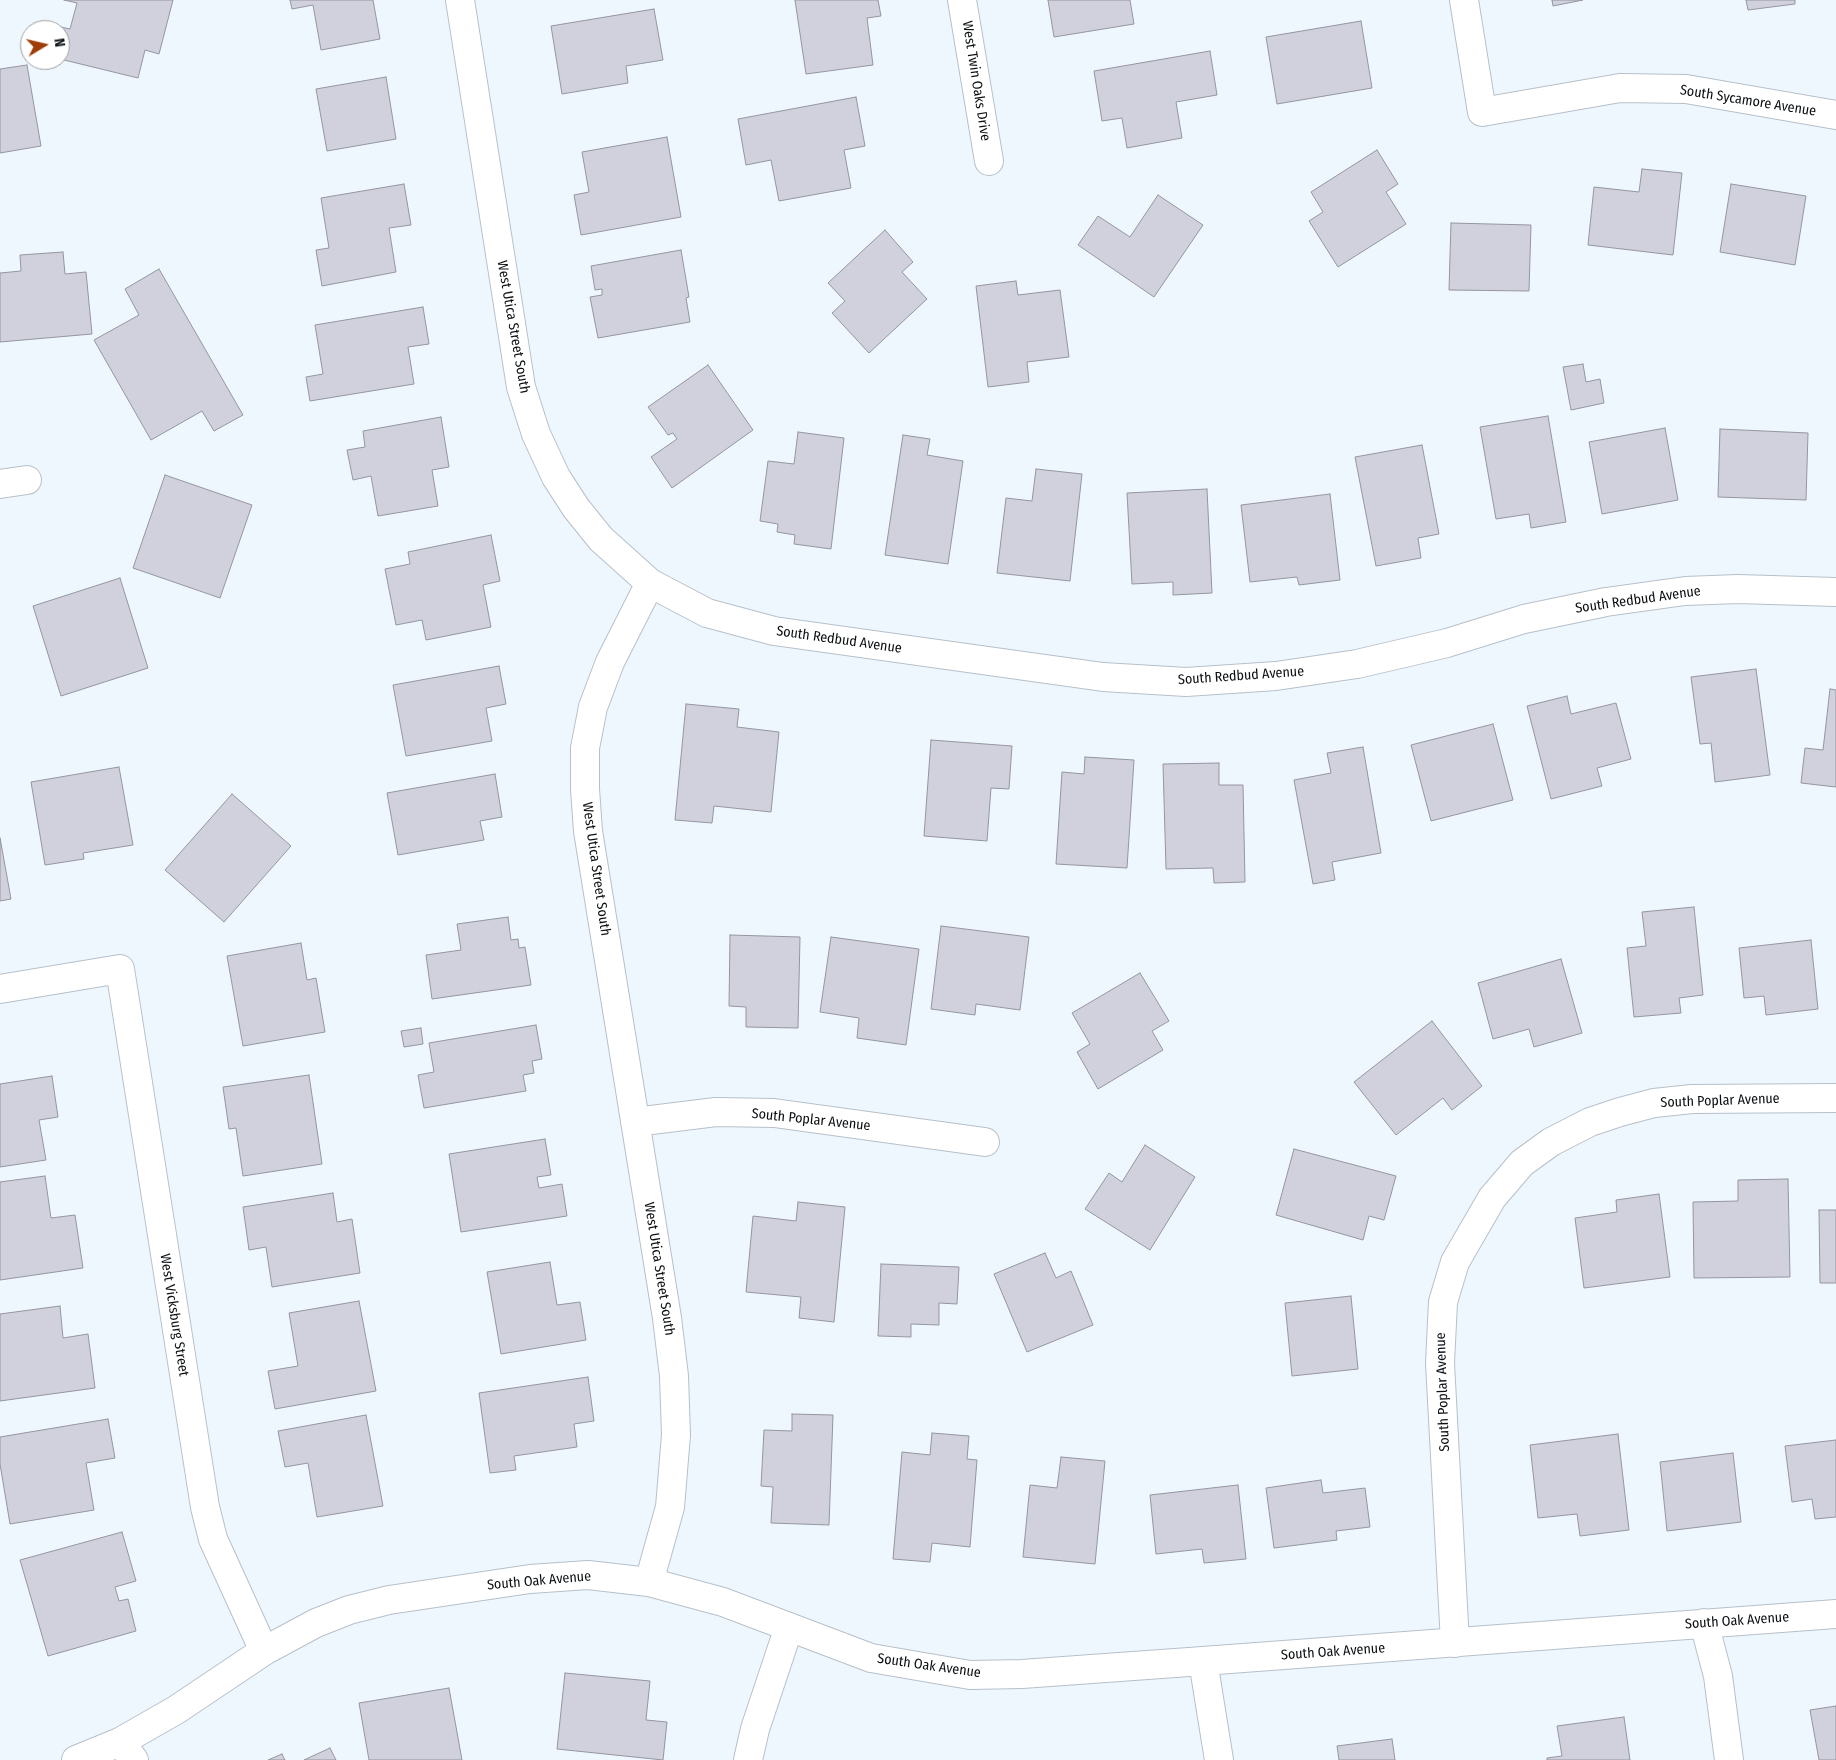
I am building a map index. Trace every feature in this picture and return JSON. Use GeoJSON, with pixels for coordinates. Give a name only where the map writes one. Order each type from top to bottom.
{"type":"FeatureCollection","features":[{"type":"Feature","properties":{"kind":"street","name":"West Utica Street South"},"geometry":{"type":"LineString","coordinates":[[460,0],[521,387],[536,434],[556,477],[601,539],[650,583],[610,662],[593,707],[586,748],[585,790],[588,831],[667,1318],[674,1376],[676,1435],[670,1507],[649,1582]]}},
{"type":"Feature","properties":{"kind":"street","name":"West Twin Oaks Drive"},"geometry":{"type":"LineString","coordinates":[[962,0],[989,161]]}},
{"type":"Feature","properties":{"kind":"street","name":"South Sycamore Avenue"},"geometry":{"type":"LineString","coordinates":[[1464,0],[1482,112],[1620,88],[1686,89],[1836,114]]}},
{"type":"Feature","properties":{"kind":"street"},"geometry":{"type":"LineString","coordinates":[[0,484],[27,480]]}},
{"type":"Feature","properties":{"kind":"street","name":"South Redbud Avenue"},"geometry":{"type":"LineString","coordinates":[[650,583],[707,612],[774,631],[1103,677],[1186,682],[1276,676],[1356,664],[1447,643],[1524,619],[1616,600],[1685,591],[1738,589],[1836,592]]}},
{"type":"Feature","properties":{"kind":"street","name":"West Vicksburg Street"},"geometry":{"type":"LineString","coordinates":[[0,989],[120,969],[205,1507],[213,1538],[264,1651]]}},
{"type":"Feature","properties":{"kind":"street","name":"South Poplar Avenue"},"geometry":{"type":"LineString","coordinates":[[1455,1642],[1440,1363],[1443,1302],[1455,1262],[1492,1198],[1522,1163],[1551,1142],[1590,1122],[1620,1112],[1654,1103],[1692,1099],[1836,1098]]}},
{"type":"Feature","properties":{"kind":"street","name":"South Poplar Avenue"},"geometry":{"type":"LineString","coordinates":[[636,1122],[716,1112],[774,1113],[985,1142]]}},
{"type":"Feature","properties":{"kind":"street","name":"South Oak Avenue"},"geometry":{"type":"LineString","coordinates":[[76,1760],[127,1751],[176,1710],[264,1651],[316,1624],[349,1610],[389,1600],[530,1579],[588,1575],[649,1582],[723,1602],[871,1658],[970,1675],[1022,1674],[1836,1614]]}},
{"type":"Feature","properties":{"kind":"street"},"geometry":{"type":"LineString","coordinates":[[1704,1623],[1718,1676],[1729,1760]]}},
{"type":"Feature","properties":{"kind":"street"},"geometry":{"type":"LineString","coordinates":[[748,1760],[754,1729],[789,1627]]}},
{"type":"Feature","properties":{"kind":"street"},"geometry":{"type":"LineString","coordinates":[[1203,1661],[1219,1760]]}},
{"type":"Feature","properties":{"kind":"building"},"geometry":{"type":"Polygon","coordinates":[[[64,0],[173,0],[159,54],[145,50],[138,78],[70,61],[70,29],[77,3],[64,0]]]}},
{"type":"Feature","properties":{"kind":"building"},"geometry":{"type":"Polygon","coordinates":[[[290,0],[373,0],[380,39],[321,50],[313,5],[292,9],[290,0]]]}},
{"type":"Feature","properties":{"kind":"building"},"geometry":{"type":"Polygon","coordinates":[[[795,0],[878,0],[881,16],[867,18],[873,65],[806,74],[795,0]]]}},
{"type":"Feature","properties":{"kind":"building"},"geometry":{"type":"Polygon","coordinates":[[[1048,0],[1130,0],[1134,24],[1054,37],[1048,0]]]}},
{"type":"Feature","properties":{"kind":"building"},"geometry":{"type":"Polygon","coordinates":[[[1552,0],[1583,0],[1553,6],[1552,0]]]}},
{"type":"Feature","properties":{"kind":"building"},"geometry":{"type":"Polygon","coordinates":[[[1746,0],[1795,0],[1795,4],[1748,10],[1746,0]]]}},
{"type":"Feature","properties":{"kind":"building"},"geometry":{"type":"Polygon","coordinates":[[[654,9],[663,60],[626,66],[628,83],[562,94],[551,26],[654,9]]]}},
{"type":"Feature","properties":{"kind":"building"},"geometry":{"type":"Polygon","coordinates":[[[1361,21],[1372,88],[1277,104],[1266,37],[1361,21]]]}},
{"type":"Feature","properties":{"kind":"building"},"geometry":{"type":"Polygon","coordinates":[[[1210,51],[1217,95],[1176,102],[1182,138],[1127,148],[1122,118],[1102,121],[1094,71],[1210,51]]]}},
{"type":"Feature","properties":{"kind":"building"},"geometry":{"type":"Polygon","coordinates":[[[20,66],[20,70],[28,70],[41,146],[0,153],[0,69],[20,66]]]}},
{"type":"Feature","properties":{"kind":"building"},"geometry":{"type":"Polygon","coordinates":[[[386,77],[396,139],[327,151],[316,89],[386,77]]]}},
{"type":"Feature","properties":{"kind":"building"},"geometry":{"type":"Polygon","coordinates":[[[856,97],[865,146],[844,150],[851,188],[779,201],[771,160],[746,165],[738,119],[856,97]]]}},
{"type":"Feature","properties":{"kind":"building"},"geometry":{"type":"Polygon","coordinates":[[[667,137],[681,217],[581,235],[574,195],[589,192],[582,152],[667,137]]]}},
{"type":"Feature","properties":{"kind":"building"},"geometry":{"type":"Polygon","coordinates":[[[1377,150],[1398,184],[1386,192],[1406,224],[1338,267],[1309,221],[1323,212],[1311,192],[1377,150]]]}},
{"type":"Feature","properties":{"kind":"building"},"geometry":{"type":"Polygon","coordinates":[[[1642,169],[1682,173],[1673,255],[1588,245],[1594,187],[1639,192],[1642,169]]]}},
{"type":"Feature","properties":{"kind":"building"},"geometry":{"type":"Polygon","coordinates":[[[404,184],[411,225],[389,228],[396,272],[322,286],[316,250],[329,248],[321,198],[404,184]]]}},
{"type":"Feature","properties":{"kind":"building"},"geometry":{"type":"Polygon","coordinates":[[[1731,184],[1806,196],[1795,265],[1720,252],[1731,184]]]}},
{"type":"Feature","properties":{"kind":"building"},"geometry":{"type":"Polygon","coordinates":[[[1158,195],[1203,225],[1154,297],[1078,245],[1098,216],[1130,237],[1158,195]]]}},
{"type":"Feature","properties":{"kind":"building"},"geometry":{"type":"Polygon","coordinates":[[[1451,223],[1531,225],[1529,291],[1449,290],[1451,223]]]}},
{"type":"Feature","properties":{"kind":"building"},"geometry":{"type":"Polygon","coordinates":[[[885,230],[913,262],[902,272],[927,299],[869,353],[832,313],[845,301],[828,283],[885,230]]]}},
{"type":"Feature","properties":{"kind":"building"},"geometry":{"type":"Polygon","coordinates":[[[681,250],[689,297],[686,298],[690,322],[598,338],[590,297],[602,295],[602,289],[595,290],[591,266],[681,250]]]}},
{"type":"Feature","properties":{"kind":"building"},"geometry":{"type":"Polygon","coordinates":[[[63,252],[65,274],[86,272],[92,334],[0,342],[0,273],[21,271],[20,255],[63,252]]]}},
{"type":"Feature","properties":{"kind":"building"},"geometry":{"type":"Polygon","coordinates":[[[159,269],[243,415],[214,431],[202,411],[151,440],[94,340],[139,315],[125,289],[159,269]]]}},
{"type":"Feature","properties":{"kind":"building"},"geometry":{"type":"Polygon","coordinates":[[[1016,281],[1018,295],[1060,290],[1069,357],[1027,362],[1029,382],[988,387],[976,286],[1016,281]]]}},
{"type":"Feature","properties":{"kind":"building"},"geometry":{"type":"Polygon","coordinates":[[[423,307],[429,344],[408,347],[414,384],[310,401],[306,377],[323,374],[315,325],[423,307]]]}},
{"type":"Feature","properties":{"kind":"building"},"geometry":{"type":"Polygon","coordinates":[[[1583,364],[1586,382],[1600,379],[1604,403],[1571,410],[1563,367],[1583,364]]]}},
{"type":"Feature","properties":{"kind":"building"},"geometry":{"type":"Polygon","coordinates":[[[708,365],[753,430],[672,488],[651,457],[677,439],[673,433],[668,435],[648,407],[708,365]]]}},
{"type":"Feature","properties":{"kind":"building"},"geometry":{"type":"Polygon","coordinates":[[[1548,416],[1566,522],[1531,528],[1529,514],[1496,519],[1480,427],[1548,416]]]}},
{"type":"Feature","properties":{"kind":"building"},"geometry":{"type":"Polygon","coordinates":[[[441,417],[449,467],[432,470],[438,506],[378,516],[371,476],[353,480],[347,450],[365,447],[363,431],[441,417]]]}},
{"type":"Feature","properties":{"kind":"building"},"geometry":{"type":"Polygon","coordinates":[[[1665,428],[1678,500],[1602,514],[1589,442],[1665,428]]]}},
{"type":"Feature","properties":{"kind":"building"},"geometry":{"type":"Polygon","coordinates":[[[1720,429],[1808,433],[1806,500],[1718,497],[1720,429]]]}},
{"type":"Feature","properties":{"kind":"building"},"geometry":{"type":"Polygon","coordinates":[[[798,432],[844,438],[831,549],[794,544],[795,535],[777,532],[778,524],[760,521],[768,461],[794,464],[798,432]]]}},
{"type":"Feature","properties":{"kind":"building"},"geometry":{"type":"Polygon","coordinates":[[[903,435],[930,439],[927,455],[963,461],[948,564],[885,555],[903,435]]]}},
{"type":"Feature","properties":{"kind":"building"},"geometry":{"type":"Polygon","coordinates":[[[1422,445],[1439,534],[1418,538],[1421,558],[1376,566],[1355,457],[1422,445]]]}},
{"type":"Feature","properties":{"kind":"building"},"geometry":{"type":"Polygon","coordinates":[[[1036,469],[1082,474],[1070,581],[997,573],[1006,498],[1032,501],[1036,469]]]}},
{"type":"Feature","properties":{"kind":"building"},"geometry":{"type":"Polygon","coordinates":[[[165,475],[252,505],[220,598],[133,568],[165,475]]]}},
{"type":"Feature","properties":{"kind":"building"},"geometry":{"type":"Polygon","coordinates":[[[1207,489],[1212,593],[1173,595],[1173,582],[1132,584],[1127,493],[1207,489]]]}},
{"type":"Feature","properties":{"kind":"building"},"geometry":{"type":"Polygon","coordinates":[[[1330,494],[1340,580],[1299,585],[1297,577],[1250,582],[1241,505],[1330,494]]]}},
{"type":"Feature","properties":{"kind":"building"},"geometry":{"type":"Polygon","coordinates":[[[491,535],[500,581],[483,585],[491,627],[426,640],[422,620],[396,625],[385,569],[410,564],[408,552],[491,535]]]}},
{"type":"Feature","properties":{"kind":"building"},"geometry":{"type":"Polygon","coordinates":[[[120,578],[148,668],[61,696],[33,606],[120,578]]]}},
{"type":"Feature","properties":{"kind":"building"},"geometry":{"type":"Polygon","coordinates":[[[499,666],[506,704],[486,708],[492,741],[406,756],[393,685],[499,666]]]}},
{"type":"Feature","properties":{"kind":"building"},"geometry":{"type":"Polygon","coordinates":[[[1756,669],[1770,775],[1715,782],[1711,743],[1700,744],[1691,677],[1756,669]]]}},
{"type":"Feature","properties":{"kind":"building"},"geometry":{"type":"Polygon","coordinates":[[[1830,689],[1836,690],[1836,787],[1801,783],[1805,748],[1823,750],[1830,689]]]}},
{"type":"Feature","properties":{"kind":"building"},"geometry":{"type":"Polygon","coordinates":[[[1567,696],[1571,714],[1616,703],[1631,759],[1597,768],[1602,786],[1551,799],[1527,706],[1567,696]]]}},
{"type":"Feature","properties":{"kind":"building"},"geometry":{"type":"Polygon","coordinates":[[[686,704],[739,709],[737,727],[779,732],[771,812],[714,806],[712,823],[675,820],[686,704]]]}},
{"type":"Feature","properties":{"kind":"building"},"geometry":{"type":"Polygon","coordinates":[[[1493,724],[1513,800],[1431,821],[1411,745],[1493,724]]]}},
{"type":"Feature","properties":{"kind":"building"},"geometry":{"type":"Polygon","coordinates":[[[931,740],[1012,746],[1009,789],[991,788],[987,841],[924,836],[931,740]]]}},
{"type":"Feature","properties":{"kind":"building"},"geometry":{"type":"Polygon","coordinates":[[[1363,747],[1381,853],[1332,862],[1335,880],[1313,884],[1294,780],[1331,773],[1327,753],[1363,747]]]}},
{"type":"Feature","properties":{"kind":"building"},"geometry":{"type":"Polygon","coordinates":[[[1085,757],[1134,760],[1127,868],[1056,864],[1062,772],[1084,774],[1085,757]]]}},
{"type":"Feature","properties":{"kind":"building"},"geometry":{"type":"Polygon","coordinates":[[[1219,763],[1219,785],[1243,785],[1245,882],[1214,883],[1213,868],[1166,869],[1163,764],[1219,763]]]}},
{"type":"Feature","properties":{"kind":"building"},"geometry":{"type":"Polygon","coordinates":[[[119,767],[133,845],[83,853],[84,859],[45,865],[31,782],[119,767]]]}},
{"type":"Feature","properties":{"kind":"building"},"geometry":{"type":"Polygon","coordinates":[[[495,774],[502,817],[480,821],[484,840],[398,855],[387,793],[495,774]]]}},
{"type":"Feature","properties":{"kind":"building"},"geometry":{"type":"Polygon","coordinates":[[[232,794],[291,846],[224,922],[165,870],[232,794]]]}},
{"type":"Feature","properties":{"kind":"building"},"geometry":{"type":"Polygon","coordinates":[[[0,838],[11,899],[0,901],[0,838]]]}},
{"type":"Feature","properties":{"kind":"building"},"geometry":{"type":"Polygon","coordinates":[[[1694,907],[1703,995],[1679,998],[1681,1013],[1634,1017],[1627,948],[1646,946],[1642,912],[1694,907]]]}},
{"type":"Feature","properties":{"kind":"building"},"geometry":{"type":"Polygon","coordinates":[[[508,917],[511,940],[518,939],[519,948],[525,947],[531,985],[432,999],[426,955],[461,950],[457,924],[508,917]]]}},
{"type":"Feature","properties":{"kind":"building"},"geometry":{"type":"Polygon","coordinates":[[[941,926],[1029,937],[1020,1010],[976,1004],[975,1015],[931,1009],[941,926]]]}},
{"type":"Feature","properties":{"kind":"building"},"geometry":{"type":"Polygon","coordinates":[[[730,935],[800,937],[798,1028],[746,1027],[746,1007],[729,1006],[730,935]]]}},
{"type":"Feature","properties":{"kind":"building"},"geometry":{"type":"Polygon","coordinates":[[[831,937],[919,949],[906,1045],[857,1038],[859,1018],[820,1012],[831,937]]]}},
{"type":"Feature","properties":{"kind":"building"},"geometry":{"type":"Polygon","coordinates":[[[1811,940],[1818,1009],[1766,1015],[1764,996],[1744,998],[1739,948],[1811,940]]]}},
{"type":"Feature","properties":{"kind":"building"},"geometry":{"type":"Polygon","coordinates":[[[301,943],[307,980],[316,978],[325,1032],[243,1046],[227,956],[301,943]]]}},
{"type":"Feature","properties":{"kind":"building"},"geometry":{"type":"Polygon","coordinates":[[[1561,959],[1582,1033],[1534,1047],[1529,1029],[1493,1039],[1478,983],[1561,959]]]}},
{"type":"Feature","properties":{"kind":"building"},"geometry":{"type":"Polygon","coordinates":[[[1140,973],[1169,1021],[1152,1031],[1163,1050],[1098,1089],[1077,1052],[1090,1044],[1072,1013],[1140,973]]]}},
{"type":"Feature","properties":{"kind":"building"},"geometry":{"type":"Polygon","coordinates":[[[1432,1021],[1482,1086],[1452,1110],[1443,1098],[1396,1135],[1354,1082],[1432,1021]]]}},
{"type":"Feature","properties":{"kind":"building"},"geometry":{"type":"Polygon","coordinates":[[[536,1025],[542,1059],[532,1061],[534,1073],[523,1075],[526,1091],[424,1108],[418,1075],[434,1072],[429,1043],[536,1025]]]}},
{"type":"Feature","properties":{"kind":"building"},"geometry":{"type":"Polygon","coordinates":[[[421,1028],[423,1044],[404,1047],[401,1031],[421,1028]]]}},
{"type":"Feature","properties":{"kind":"building"},"geometry":{"type":"Polygon","coordinates":[[[309,1075],[322,1164],[243,1176],[236,1128],[229,1129],[223,1087],[309,1075]]]}},
{"type":"Feature","properties":{"kind":"building"},"geometry":{"type":"Polygon","coordinates":[[[52,1076],[58,1117],[39,1120],[46,1160],[0,1167],[0,1084],[52,1076]]]}},
{"type":"Feature","properties":{"kind":"building"},"geometry":{"type":"Polygon","coordinates":[[[545,1139],[551,1175],[537,1177],[539,1188],[562,1184],[567,1216],[461,1232],[449,1154],[545,1139]]]}},
{"type":"Feature","properties":{"kind":"building"},"geometry":{"type":"Polygon","coordinates":[[[1145,1145],[1195,1177],[1150,1250],[1085,1209],[1109,1173],[1122,1182],[1145,1145]]]}},
{"type":"Feature","properties":{"kind":"building"},"geometry":{"type":"Polygon","coordinates":[[[1294,1149],[1396,1176],[1384,1220],[1369,1216],[1363,1240],[1276,1215],[1294,1149]]]}},
{"type":"Feature","properties":{"kind":"building"},"geometry":{"type":"Polygon","coordinates":[[[45,1176],[51,1218],[75,1215],[83,1268],[0,1280],[0,1182],[45,1176]]]}},
{"type":"Feature","properties":{"kind":"building"},"geometry":{"type":"Polygon","coordinates":[[[1788,1179],[1790,1277],[1694,1278],[1693,1202],[1738,1201],[1738,1180],[1788,1179]]]}},
{"type":"Feature","properties":{"kind":"building"},"geometry":{"type":"Polygon","coordinates":[[[333,1193],[337,1222],[352,1219],[360,1273],[272,1287],[266,1247],[249,1250],[243,1207],[333,1193]]]}},
{"type":"Feature","properties":{"kind":"building"},"geometry":{"type":"Polygon","coordinates":[[[1659,1194],[1670,1277],[1584,1288],[1575,1218],[1617,1212],[1616,1200],[1659,1194]]]}},
{"type":"Feature","properties":{"kind":"building"},"geometry":{"type":"Polygon","coordinates":[[[798,1202],[845,1207],[834,1322],[799,1318],[801,1297],[746,1292],[753,1216],[796,1221],[798,1202]]]}},
{"type":"Feature","properties":{"kind":"building"},"geometry":{"type":"Polygon","coordinates":[[[1819,1210],[1836,1210],[1836,1283],[1820,1283],[1819,1210]]]}},
{"type":"Feature","properties":{"kind":"building"},"geometry":{"type":"Polygon","coordinates":[[[1045,1253],[1056,1278],[1071,1271],[1093,1325],[1027,1352],[994,1274],[1045,1253]]]}},
{"type":"Feature","properties":{"kind":"building"},"geometry":{"type":"Polygon","coordinates":[[[550,1262],[557,1305],[580,1302],[586,1340],[501,1354],[487,1272],[550,1262]]]}},
{"type":"Feature","properties":{"kind":"building"},"geometry":{"type":"Polygon","coordinates":[[[881,1264],[959,1267],[957,1304],[939,1303],[939,1325],[911,1324],[911,1337],[878,1336],[881,1264]]]}},
{"type":"Feature","properties":{"kind":"building"},"geometry":{"type":"Polygon","coordinates":[[[1351,1296],[1358,1369],[1292,1376],[1285,1303],[1351,1296]]]}},
{"type":"Feature","properties":{"kind":"building"},"geometry":{"type":"Polygon","coordinates":[[[359,1301],[376,1391],[275,1409],[268,1371],[298,1366],[289,1313],[359,1301]]]}},
{"type":"Feature","properties":{"kind":"building"},"geometry":{"type":"Polygon","coordinates":[[[60,1306],[63,1338],[88,1334],[95,1388],[0,1401],[0,1314],[60,1306]]]}},
{"type":"Feature","properties":{"kind":"building"},"geometry":{"type":"Polygon","coordinates":[[[588,1377],[594,1421],[574,1424],[577,1447],[514,1456],[516,1470],[490,1473],[479,1393],[588,1377]]]}},
{"type":"Feature","properties":{"kind":"building"},"geometry":{"type":"Polygon","coordinates":[[[792,1414],[833,1415],[829,1525],[771,1523],[773,1487],[761,1486],[764,1430],[792,1431],[792,1414]]]}},
{"type":"Feature","properties":{"kind":"building"},"geometry":{"type":"Polygon","coordinates":[[[366,1415],[383,1506],[317,1517],[308,1463],[285,1467],[278,1431],[366,1415]]]}},
{"type":"Feature","properties":{"kind":"building"},"geometry":{"type":"Polygon","coordinates":[[[108,1419],[115,1458],[86,1463],[94,1510],[10,1524],[0,1464],[0,1437],[108,1419]]]}},
{"type":"Feature","properties":{"kind":"building"},"geometry":{"type":"Polygon","coordinates":[[[932,1433],[969,1436],[967,1459],[977,1460],[970,1547],[932,1543],[930,1562],[893,1559],[902,1452],[930,1455],[932,1433]]]}},
{"type":"Feature","properties":{"kind":"building"},"geometry":{"type":"Polygon","coordinates":[[[1618,1434],[1629,1530],[1580,1536],[1577,1514],[1538,1518],[1530,1445],[1618,1434]]]}},
{"type":"Feature","properties":{"kind":"building"},"geometry":{"type":"Polygon","coordinates":[[[1836,1440],[1836,1517],[1815,1519],[1812,1499],[1792,1502],[1785,1446],[1836,1440]]]}},
{"type":"Feature","properties":{"kind":"building"},"geometry":{"type":"Polygon","coordinates":[[[1733,1453],[1741,1522],[1667,1531],[1660,1462],[1733,1453]]]}},
{"type":"Feature","properties":{"kind":"building"},"geometry":{"type":"Polygon","coordinates":[[[1061,1457],[1105,1461],[1095,1564],[1023,1557],[1030,1485],[1057,1488],[1061,1457]]]}},
{"type":"Feature","properties":{"kind":"building"},"geometry":{"type":"Polygon","coordinates":[[[1321,1480],[1323,1493],[1365,1488],[1370,1527],[1336,1531],[1337,1540],[1274,1548],[1266,1488],[1321,1480]]]}},
{"type":"Feature","properties":{"kind":"building"},"geometry":{"type":"Polygon","coordinates":[[[1238,1485],[1246,1559],[1204,1563],[1202,1549],[1156,1554],[1150,1495],[1238,1485]]]}},
{"type":"Feature","properties":{"kind":"building"},"geometry":{"type":"Polygon","coordinates":[[[122,1532],[136,1581],[115,1587],[119,1601],[128,1599],[136,1631],[48,1656],[20,1560],[122,1532]]]}},
{"type":"Feature","properties":{"kind":"building"},"geometry":{"type":"Polygon","coordinates":[[[565,1673],[650,1681],[646,1720],[667,1722],[663,1760],[557,1749],[565,1673]]]}},
{"type":"Feature","properties":{"kind":"building"},"geometry":{"type":"Polygon","coordinates":[[[449,1688],[462,1760],[369,1760],[359,1703],[449,1688]]]}},
{"type":"Feature","properties":{"kind":"building"},"geometry":{"type":"Polygon","coordinates":[[[1836,1706],[1836,1760],[1819,1760],[1810,1710],[1836,1706]]]}},
{"type":"Feature","properties":{"kind":"building"},"geometry":{"type":"Polygon","coordinates":[[[1624,1717],[1630,1760],[1547,1760],[1547,1758],[1562,1756],[1557,1726],[1624,1717]]]}},
{"type":"Feature","properties":{"kind":"building"},"geometry":{"type":"Polygon","coordinates":[[[1392,1739],[1395,1760],[1339,1760],[1337,1746],[1392,1739]]]}},
{"type":"Feature","properties":{"kind":"building"},"geometry":{"type":"Polygon","coordinates":[[[330,1748],[336,1760],[304,1760],[330,1748]]]}},
{"type":"Feature","properties":{"kind":"building"},"geometry":{"type":"Polygon","coordinates":[[[282,1754],[285,1760],[268,1760],[282,1754]]]}}]}
